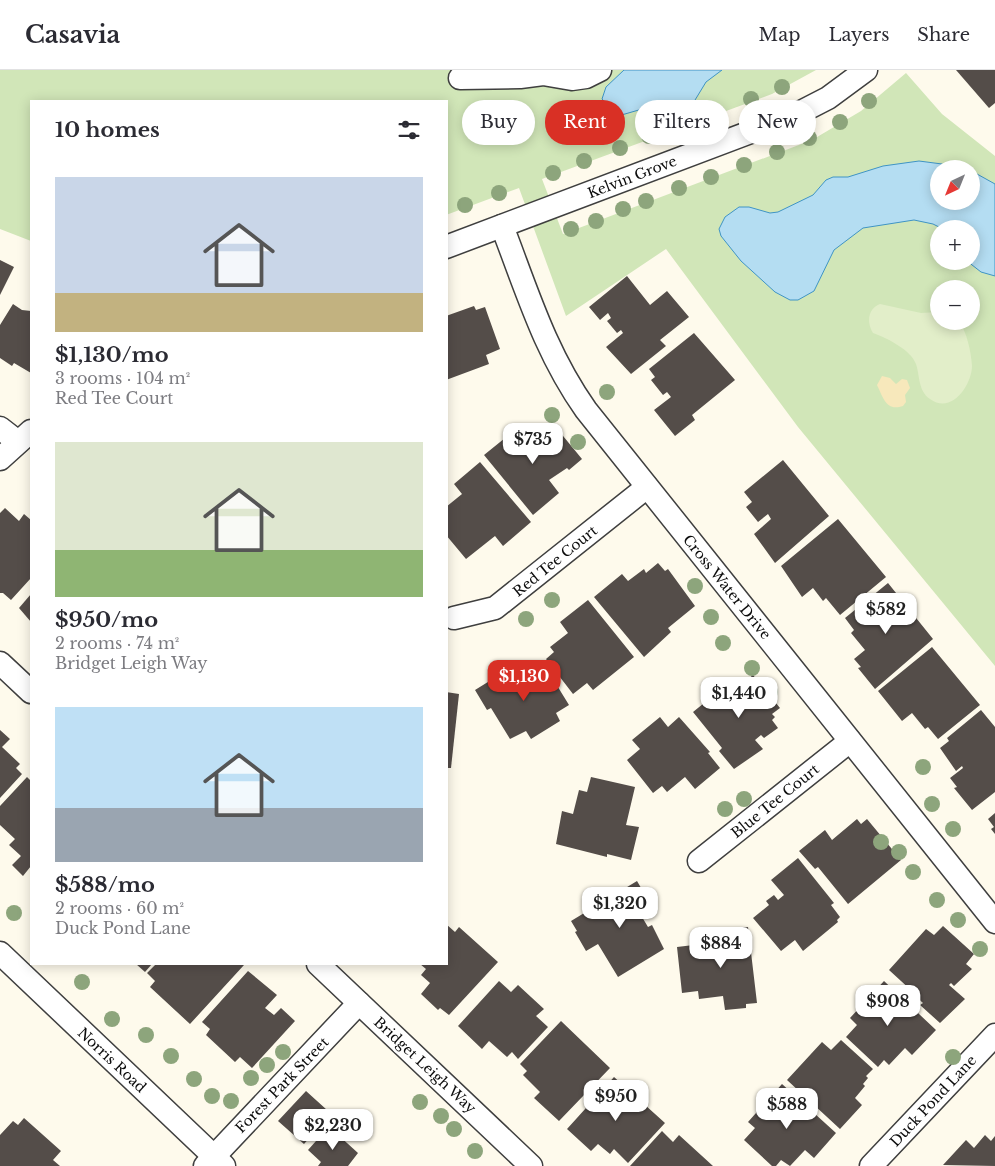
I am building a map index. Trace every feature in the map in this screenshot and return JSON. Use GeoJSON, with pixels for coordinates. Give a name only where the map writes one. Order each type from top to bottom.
{"type":"FeatureCollection","features":[{"type":"Feature","properties":{"kind":"street"},"geometry":{"type":"LineString","coordinates":[[460,78],[520,77],[543,74],[572,79],[586,77],[600,70]]}},
{"type":"Feature","properties":{"kind":"street","name":"Kelvin Grove"},"geometry":{"type":"LineString","coordinates":[[448,246],[793,116],[828,98],[866,70]]}},
{"type":"Feature","properties":{"kind":"street","name":"Cross Water Drive"},"geometry":{"type":"LineString","coordinates":[[502,226],[548,347],[566,381],[647,486],[995,922]]}},
{"type":"Feature","properties":{"kind":"street"},"geometry":{"type":"LineString","coordinates":[[0,428],[25,437],[0,459]]}},
{"type":"Feature","properties":{"kind":"street","name":"Red Tee Court"},"geometry":{"type":"LineString","coordinates":[[454,618],[495,608],[647,486]]}},
{"type":"Feature","properties":{"kind":"street"},"geometry":{"type":"LineString","coordinates":[[0,663],[30,691]]}},
{"type":"Feature","properties":{"kind":"street","name":"Blue Tee Court"},"geometry":{"type":"LineString","coordinates":[[700,861],[850,741]]}},
{"type":"Feature","properties":{"kind":"street","name":"Norris Road"},"geometry":{"type":"LineString","coordinates":[[0,953],[214,1163]]}},
{"type":"Feature","properties":{"kind":"street","name":"Bridget Leigh Way"},"geometry":{"type":"LineString","coordinates":[[319,965],[531,1166]]}},
{"type":"Feature","properties":{"kind":"street","name":"Forest Park Street"},"geometry":{"type":"LineString","coordinates":[[214,1163],[360,1003]]}},
{"type":"Feature","properties":{"kind":"street","name":"Duck Pond Lane"},"geometry":{"type":"LineString","coordinates":[[871,1166],[995,1035]]}},
{"type":"Feature","properties":{"kind":"green space"},"geometry":{"type":"Polygon","coordinates":[[[0,70],[816,70],[772,94],[756,100],[739,100],[739,106],[729,110],[729,100],[635,100],[635,145],[542,179],[563,234],[799,145],[816,145],[816,138],[861,111],[906,73],[942,114],[995,156],[995,666],[798,427],[666,249],[566,316],[519,188],[448,214],[448,100],[30,100],[30,241],[0,229],[0,70]]]}},
{"type":"Feature","properties":{"kind":"green space"},"geometry":{"type":"Polygon","coordinates":[[[880,304],[921,313],[930,312],[930,330],[964,330],[971,354],[972,366],[969,381],[959,395],[946,403],[938,403],[926,396],[921,388],[916,364],[909,354],[891,341],[873,333],[869,317],[876,306],[880,304]]]}},
{"type":"Feature","properties":{"kind":"sand"},"geometry":{"type":"Polygon","coordinates":[[[882,376],[890,378],[896,384],[902,379],[907,380],[910,388],[905,395],[906,402],[903,406],[893,407],[883,398],[877,385],[882,376]]]}},
{"type":"Feature","properties":{"kind":"water"},"geometry":{"type":"Polygon","coordinates":[[[624,70],[722,70],[706,82],[695,100],[635,100],[635,111],[625,114],[625,100],[602,99],[606,87],[624,70]]]}},
{"type":"Feature","properties":{"kind":"water"},"geometry":{"type":"Polygon","coordinates":[[[919,161],[930,162],[930,210],[980,210],[980,176],[995,184],[995,276],[978,270],[980,270],[980,220],[930,220],[930,223],[914,220],[863,228],[834,250],[814,291],[798,300],[790,300],[775,292],[741,261],[721,236],[719,229],[725,217],[739,207],[749,207],[770,213],[778,212],[813,195],[826,180],[833,177],[848,177],[883,166],[919,161]]]}},
{"type":"Feature","properties":{"kind":"building"},"geometry":{"type":"Polygon","coordinates":[[[956,70],[995,70],[995,103],[989,108],[956,70]]]}},
{"type":"Feature","properties":{"kind":"building"},"geometry":{"type":"Polygon","coordinates":[[[0,260],[14,267],[0,295],[0,260]]]}},
{"type":"Feature","properties":{"kind":"building"},"geometry":{"type":"Polygon","coordinates":[[[627,276],[650,305],[667,291],[689,317],[660,340],[666,346],[631,374],[606,347],[623,333],[621,330],[617,333],[607,321],[611,318],[608,313],[600,320],[589,307],[627,276]]]}},
{"type":"Feature","properties":{"kind":"building"},"geometry":{"type":"Polygon","coordinates":[[[13,304],[22,310],[30,311],[30,372],[14,363],[12,366],[0,358],[0,325],[13,304]]]}},
{"type":"Feature","properties":{"kind":"building"},"geometry":{"type":"Polygon","coordinates":[[[474,306],[476,310],[485,307],[500,349],[486,355],[489,364],[448,379],[448,315],[474,306]]]}},
{"type":"Feature","properties":{"kind":"building"},"geometry":{"type":"Polygon","coordinates":[[[694,333],[735,380],[692,415],[695,420],[675,436],[654,410],[671,397],[667,392],[663,395],[651,380],[655,377],[649,369],[694,333]]]}},
{"type":"Feature","properties":{"kind":"building"},"geometry":{"type":"Polygon","coordinates":[[[554,425],[582,459],[569,470],[567,468],[549,480],[559,493],[533,515],[484,455],[510,434],[518,444],[537,429],[542,435],[554,425]]]}},
{"type":"Feature","properties":{"kind":"building"},"geometry":{"type":"Polygon","coordinates":[[[783,460],[829,516],[775,563],[754,534],[771,519],[768,514],[758,522],[746,507],[752,502],[744,492],[783,460]]]}},
{"type":"Feature","properties":{"kind":"building"},"geometry":{"type":"Polygon","coordinates":[[[480,462],[531,522],[503,546],[495,536],[466,559],[448,537],[448,505],[462,494],[454,484],[480,462]]]}},
{"type":"Feature","properties":{"kind":"building"},"geometry":{"type":"Polygon","coordinates":[[[5,508],[19,521],[24,514],[30,519],[30,579],[11,600],[3,593],[0,593],[0,513],[5,508]]]}},
{"type":"Feature","properties":{"kind":"building"},"geometry":{"type":"Polygon","coordinates":[[[838,519],[886,577],[840,615],[826,598],[823,601],[813,588],[802,597],[781,566],[838,519]]]}},
{"type":"Feature","properties":{"kind":"building"},"geometry":{"type":"Polygon","coordinates":[[[658,563],[665,571],[668,569],[695,606],[668,628],[671,632],[644,657],[594,597],[622,574],[628,581],[644,569],[646,573],[658,563]]]}},
{"type":"Feature","properties":{"kind":"building"},"geometry":{"type":"Polygon","coordinates":[[[888,583],[933,639],[875,689],[858,668],[861,667],[854,659],[865,650],[851,633],[854,630],[845,618],[888,583]]]}},
{"type":"Feature","properties":{"kind":"building"},"geometry":{"type":"Polygon","coordinates":[[[30,595],[30,621],[19,608],[30,595]]]}},
{"type":"Feature","properties":{"kind":"building"},"geometry":{"type":"Polygon","coordinates":[[[588,600],[634,657],[593,690],[587,683],[573,694],[546,659],[554,652],[550,647],[568,633],[560,622],[588,600]]]}},
{"type":"Feature","properties":{"kind":"building"},"geometry":{"type":"Polygon","coordinates":[[[932,647],[980,705],[938,739],[928,727],[925,729],[912,713],[902,721],[878,691],[932,647]]]}},
{"type":"Feature","properties":{"kind":"building"},"geometry":{"type":"Polygon","coordinates":[[[545,666],[569,705],[556,713],[560,721],[531,739],[526,731],[510,739],[491,708],[487,710],[475,690],[504,672],[510,682],[513,681],[510,676],[521,670],[535,672],[545,666]]]}},
{"type":"Feature","properties":{"kind":"building"},"geometry":{"type":"Polygon","coordinates":[[[753,675],[780,708],[772,714],[775,717],[772,720],[778,728],[764,738],[761,735],[755,740],[763,749],[734,769],[719,751],[722,748],[693,712],[735,678],[741,685],[753,675]]]}},
{"type":"Feature","properties":{"kind":"building"},"geometry":{"type":"Polygon","coordinates":[[[448,692],[459,694],[451,768],[448,768],[448,692]]]}},
{"type":"Feature","properties":{"kind":"building"},"geometry":{"type":"Polygon","coordinates":[[[981,710],[995,727],[995,792],[972,810],[954,788],[957,787],[950,778],[963,768],[962,766],[956,771],[940,748],[949,741],[947,738],[981,710]]]}},
{"type":"Feature","properties":{"kind":"building"},"geometry":{"type":"Polygon","coordinates":[[[660,717],[668,727],[679,717],[710,752],[708,753],[720,768],[695,789],[685,777],[667,792],[662,786],[653,793],[627,760],[640,749],[632,740],[660,717]]]}},
{"type":"Feature","properties":{"kind":"building"},"geometry":{"type":"Polygon","coordinates":[[[0,730],[10,739],[2,747],[20,764],[16,768],[22,774],[0,798],[0,730]]]}},
{"type":"Feature","properties":{"kind":"building"},"geometry":{"type":"Polygon","coordinates":[[[27,777],[30,780],[30,867],[23,876],[12,865],[21,856],[9,845],[15,839],[0,825],[0,806],[27,777]]]}},
{"type":"Feature","properties":{"kind":"building"},"geometry":{"type":"Polygon","coordinates":[[[591,777],[635,787],[626,825],[639,827],[631,860],[607,854],[607,857],[556,844],[562,811],[573,814],[579,790],[587,792],[591,777]]]}},
{"type":"Feature","properties":{"kind":"building"},"geometry":{"type":"Polygon","coordinates":[[[995,813],[995,834],[991,829],[994,827],[988,819],[995,813]]]}},
{"type":"Feature","properties":{"kind":"building"},"geometry":{"type":"Polygon","coordinates":[[[857,819],[861,824],[867,819],[901,860],[848,904],[818,867],[815,869],[799,851],[825,830],[832,840],[857,819]]]}},
{"type":"Feature","properties":{"kind":"building"},"geometry":{"type":"Polygon","coordinates":[[[798,858],[834,903],[831,905],[840,917],[837,920],[838,922],[803,951],[795,940],[781,951],[753,918],[769,905],[766,901],[774,895],[778,900],[784,895],[771,880],[798,858]]]}},
{"type":"Feature","properties":{"kind":"building"},"geometry":{"type":"Polygon","coordinates":[[[637,881],[654,910],[642,917],[648,927],[652,925],[664,949],[618,977],[598,944],[586,951],[571,921],[637,881]]]}},
{"type":"Feature","properties":{"kind":"building"},"geometry":{"type":"Polygon","coordinates":[[[448,926],[455,932],[459,927],[498,962],[449,1015],[440,1008],[438,1010],[421,994],[430,983],[421,975],[426,969],[421,965],[448,965],[448,926]]]}},
{"type":"Feature","properties":{"kind":"building"},"geometry":{"type":"Polygon","coordinates":[[[943,926],[974,954],[966,964],[972,969],[954,986],[951,983],[949,985],[965,999],[940,1023],[920,1005],[923,1003],[913,992],[889,970],[926,929],[934,935],[943,926]]]}},
{"type":"Feature","properties":{"kind":"building"},"geometry":{"type":"Polygon","coordinates":[[[748,927],[757,1003],[746,1004],[746,1008],[725,1010],[723,996],[699,999],[698,991],[682,993],[677,947],[702,944],[703,951],[716,949],[714,931],[748,927]]]}},
{"type":"Feature","properties":{"kind":"building"},"geometry":{"type":"Polygon","coordinates":[[[137,965],[151,965],[145,972],[137,965]]]}},
{"type":"Feature","properties":{"kind":"building"},"geometry":{"type":"Polygon","coordinates":[[[155,965],[244,965],[190,1024],[150,987],[155,981],[147,973],[155,965]]]}},
{"type":"Feature","properties":{"kind":"building"},"geometry":{"type":"Polygon","coordinates":[[[248,971],[277,995],[265,1008],[274,1015],[281,1008],[295,1021],[252,1068],[240,1057],[235,1062],[206,1035],[210,1029],[202,1022],[248,971]]]}},
{"type":"Feature","properties":{"kind":"building"},"geometry":{"type":"Polygon","coordinates":[[[499,981],[511,992],[518,985],[544,1009],[536,1016],[548,1027],[518,1059],[512,1052],[507,1057],[489,1041],[482,1049],[458,1026],[499,981]]]}},
{"type":"Feature","properties":{"kind":"building"},"geometry":{"type":"Polygon","coordinates":[[[884,981],[936,1030],[912,1055],[905,1048],[889,1065],[884,1060],[878,1067],[846,1037],[857,1025],[850,1018],[884,981]]]}},
{"type":"Feature","properties":{"kind":"building"},"geometry":{"type":"Polygon","coordinates":[[[561,1021],[610,1068],[559,1121],[534,1098],[540,1092],[523,1075],[527,1071],[520,1064],[561,1021]]]}},
{"type":"Feature","properties":{"kind":"building"},"geometry":{"type":"Polygon","coordinates":[[[841,1040],[873,1069],[866,1076],[868,1078],[863,1084],[865,1086],[855,1098],[862,1105],[840,1129],[787,1080],[822,1042],[831,1050],[841,1040]]]}},
{"type":"Feature","properties":{"kind":"building"},"geometry":{"type":"Polygon","coordinates":[[[614,1077],[665,1123],[628,1163],[614,1149],[610,1154],[598,1144],[591,1151],[567,1129],[614,1077]]]}},
{"type":"Feature","properties":{"kind":"building"},"geometry":{"type":"Polygon","coordinates":[[[782,1084],[836,1133],[814,1158],[805,1150],[790,1166],[781,1160],[776,1166],[772,1166],[744,1140],[755,1128],[748,1122],[782,1084]]]}},
{"type":"Feature","properties":{"kind":"building"},"geometry":{"type":"Polygon","coordinates":[[[306,1091],[327,1110],[316,1122],[320,1126],[304,1144],[278,1121],[306,1091]]]}},
{"type":"Feature","properties":{"kind":"building"},"geometry":{"type":"Polygon","coordinates":[[[24,1118],[61,1151],[53,1160],[60,1166],[0,1166],[0,1135],[13,1121],[18,1125],[24,1118]]]}},
{"type":"Feature","properties":{"kind":"building"},"geometry":{"type":"Polygon","coordinates":[[[662,1131],[673,1142],[679,1135],[713,1166],[630,1166],[662,1131]]]}},
{"type":"Feature","properties":{"kind":"building"},"geometry":{"type":"Polygon","coordinates":[[[324,1132],[331,1138],[336,1133],[358,1153],[348,1166],[318,1166],[321,1162],[308,1150],[324,1132]]]}},
{"type":"Feature","properties":{"kind":"building"},"geometry":{"type":"Polygon","coordinates":[[[985,1135],[991,1141],[995,1136],[995,1166],[943,1165],[966,1140],[974,1148],[985,1135]]]}}]}
